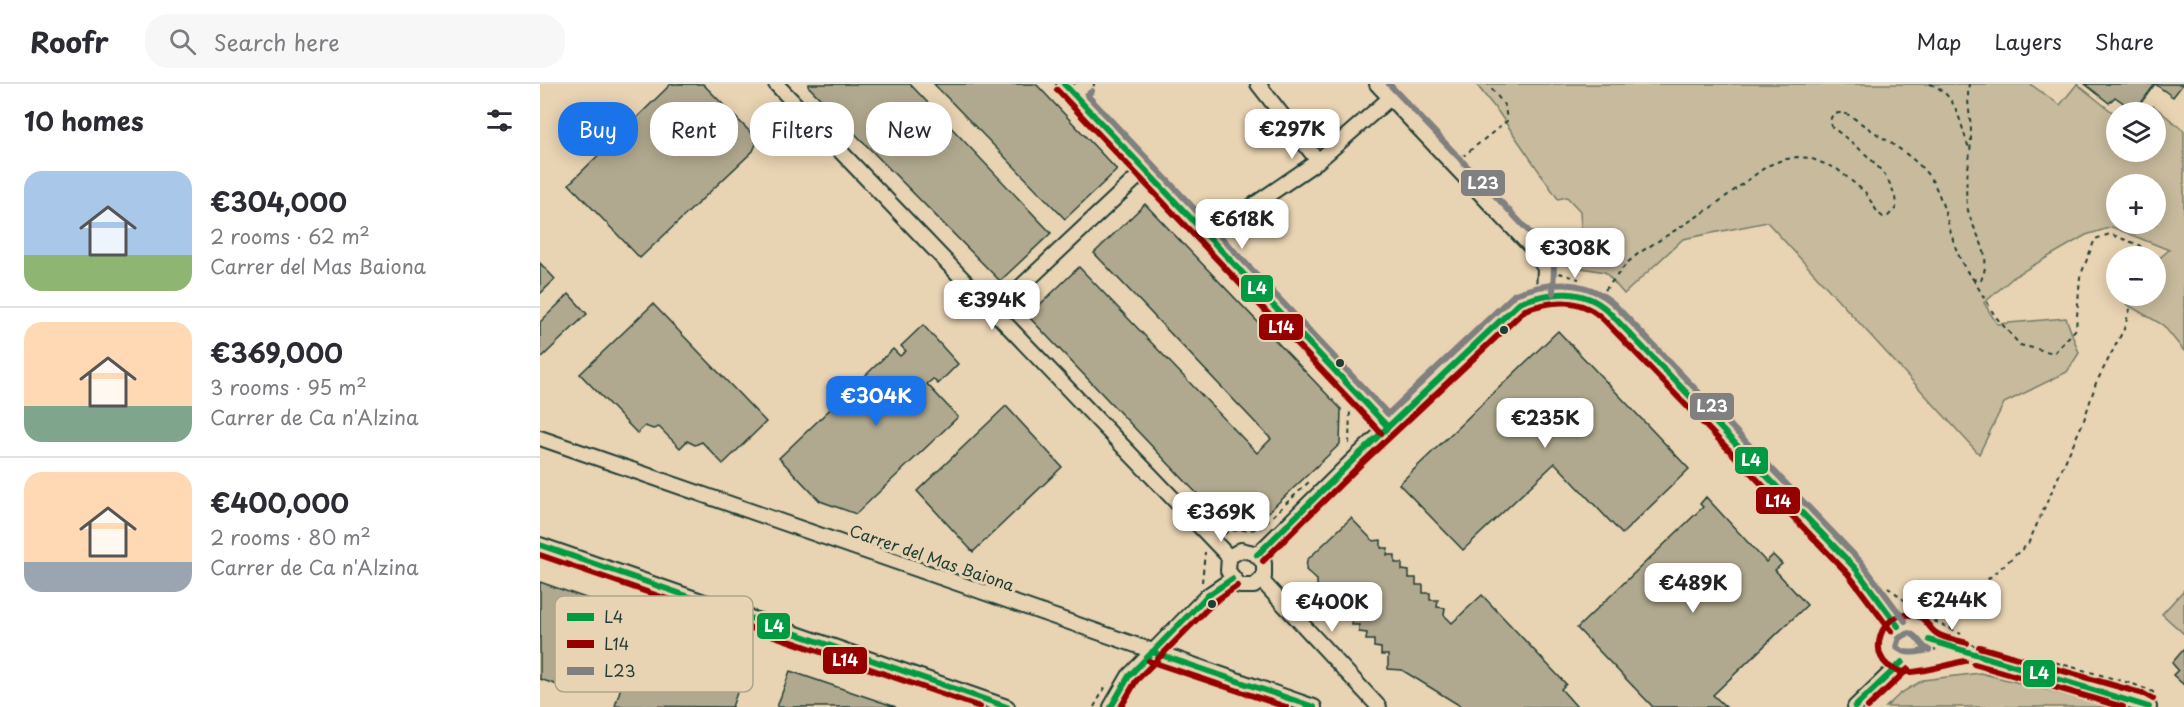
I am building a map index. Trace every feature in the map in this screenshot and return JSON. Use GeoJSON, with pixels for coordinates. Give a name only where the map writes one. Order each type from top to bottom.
{"type":"FeatureCollection","features":[{"type":"Feature","properties":{"kind":"street"},"geometry":{"type":"LineString","coordinates":[[776,84],[1229,557]]}},
{"type":"Feature","properties":{"kind":"street"},"geometry":{"type":"LineString","coordinates":[[1064,84],[1388,427]]}},
{"type":"Feature","properties":{"kind":"street"},"geometry":{"type":"LineString","coordinates":[[1074,95],[1086,84]]}},
{"type":"Feature","properties":{"kind":"street"},"geometry":{"type":"LineString","coordinates":[[1258,84],[1318,161]]}},
{"type":"Feature","properties":{"kind":"street"},"geometry":{"type":"LineString","coordinates":[[1377,84],[1531,247],[1545,268],[1544,293]]}},
{"type":"Feature","properties":{"kind":"street"},"geometry":{"type":"LineString","coordinates":[[1210,239],[1233,219],[1318,161],[1390,98]]}},
{"type":"Feature","properties":{"kind":"street"},"geometry":{"type":"LineString","coordinates":[[995,311],[1145,170]]}},
{"type":"Feature","properties":{"kind":"street"},"geometry":{"type":"LineString","coordinates":[[1257,555],[1520,302],[1544,293],[1564,292],[1604,296],[1855,568],[1898,626]]}},
{"type":"Feature","properties":{"kind":"street","name":"Carrer del Mas Baiona"},"geometry":{"type":"LineString","coordinates":[[540,438],[1314,707]]}},
{"type":"Feature","properties":{"kind":"street"},"geometry":{"type":"LineString","coordinates":[[540,545],[687,596]]}},
{"type":"Feature","properties":{"kind":"street"},"geometry":{"type":"LineString","coordinates":[[1241,549],[1257,555],[1264,564],[1265,572],[1262,581],[1254,586],[1240,586],[1232,579],[1227,566],[1229,557],[1241,549]]}},
{"type":"Feature","properties":{"kind":"street"},"geometry":{"type":"LineString","coordinates":[[1112,707],[1129,676],[1207,596],[1232,579]]}},
{"type":"Feature","properties":{"kind":"street"},"geometry":{"type":"LineString","coordinates":[[1262,581],[1379,707]]}},
{"type":"Feature","properties":{"kind":"street"},"geometry":{"type":"LineString","coordinates":[[753,619],[1007,707]]}},
{"type":"Feature","properties":{"kind":"street"},"geometry":{"type":"LineString","coordinates":[[1919,659],[1927,650],[1929,640],[1926,633],[1915,624],[1906,622],[1898,626],[1888,637],[1887,650],[1894,658],[1902,662],[1966,652]]}},
{"type":"Feature","properties":{"kind":"street"},"geometry":{"type":"LineString","coordinates":[[1929,640],[2151,703]]}},
{"type":"Feature","properties":{"kind":"street"},"geometry":{"type":"LineString","coordinates":[[1855,707],[1902,662]]}},
{"type":"Feature","properties":{"kind":"path"},"geometry":{"type":"LineString","coordinates":[[1453,164],[1507,121],[1505,106],[1488,84]]}},
{"type":"Feature","properties":{"kind":"path"},"geometry":{"type":"LineString","coordinates":[[1930,84],[1943,92],[1954,105],[1969,148]]}},
{"type":"Feature","properties":{"kind":"path"},"geometry":{"type":"LineString","coordinates":[[1970,84],[1966,101],[1971,136],[1967,206],[1986,257],[1986,270],[1981,280],[1973,279]]}},
{"type":"Feature","properties":{"kind":"path"},"geometry":{"type":"LineString","coordinates":[[1604,296],[1628,262],[1639,253],[1709,209],[1767,166],[1782,160],[1797,157],[1810,158],[1829,165],[1865,192],[1883,217],[1892,213],[1896,208],[1895,194],[1888,181],[1870,159],[1832,127],[1831,116],[1836,112],[1851,116],[1912,159],[1926,172],[1941,201],[1961,260],[1995,316],[2020,345],[2054,353],[2076,329],[2080,277],[2095,239],[2110,234],[2140,246]]}},
{"type":"Feature","properties":{"kind":"path"},"geometry":{"type":"LineString","coordinates":[[1950,630],[1972,594],[2028,544],[2084,420],[2096,383],[2124,329],[2131,306]]}},
{"type":"Feature","properties":{"kind":"path"},"geometry":{"type":"LineString","coordinates":[[1348,447],[1351,404],[1359,396]]}},
{"type":"Feature","properties":{"kind":"path"},"geometry":{"type":"LineString","coordinates":[[1202,588],[1204,553],[1228,531],[1259,529],[1316,476]]}},
{"type":"Feature","properties":{"kind":"path"},"geometry":{"type":"LineString","coordinates":[[1882,581],[1911,607],[1925,616]]}},
{"type":"Feature","properties":{"kind":"path"},"geometry":{"type":"LineString","coordinates":[[1932,620],[1965,636]]}},
{"type":"Feature","properties":{"kind":"path"},"geometry":{"type":"LineString","coordinates":[[2040,659],[2133,684],[2153,692],[2151,703]]}},
{"type":"Feature","properties":{"kind":"path"},"geometry":{"type":"LineString","coordinates":[[1094,707],[1111,678]]}},
{"type":"Feature","properties":{"kind":"shaded area"},"geometry":{"type":"Polygon","coordinates":[[[1476,84],[2030,84],[2060,105],[2077,84],[2106,107],[2106,162],[2166,162],[2166,116],[2184,131],[2184,351],[2163,325],[2130,306],[2166,306],[2166,253],[2169,250],[2166,246],[2159,246],[2129,234],[2166,234],[2166,174],[2106,174],[2106,229],[2086,235],[2015,276],[1984,303],[1997,324],[2066,318],[2079,353],[2067,372],[2004,403],[1979,454],[1767,222],[1683,239],[1624,294],[1605,272],[1570,266],[1557,253],[1581,228],[1580,211],[1567,197],[1558,199],[1499,113],[1476,84]]]}},
{"type":"Feature","properties":{"kind":"shaded area"},"geometry":{"type":"Polygon","coordinates":[[[2184,590],[2184,634],[2162,614],[2184,590]]]}},
{"type":"Feature","properties":{"kind":"shaded area"},"geometry":{"type":"Polygon","coordinates":[[[1980,673],[2114,707],[1886,707],[1901,693],[1923,680],[1980,673]]]}},
{"type":"Feature","properties":{"kind":"building"},"geometry":{"type":"Polygon","coordinates":[[[671,84],[703,84],[721,102],[653,102],[671,84]]]}},
{"type":"Feature","properties":{"kind":"building"},"geometry":{"type":"Polygon","coordinates":[[[809,84],[910,84],[927,102],[866,102],[866,145],[854,133],[854,102],[824,102],[808,86],[809,84]]]}},
{"type":"Feature","properties":{"kind":"building"},"geometry":{"type":"Polygon","coordinates":[[[934,84],[1036,84],[1117,170],[1065,219],[934,84]]]}},
{"type":"Feature","properties":{"kind":"building"},"geometry":{"type":"Polygon","coordinates":[[[2085,84],[2155,84],[2142,102],[2122,102],[2115,97],[2108,102],[2085,84]]]}},
{"type":"Feature","properties":{"kind":"building"},"geometry":{"type":"Polygon","coordinates":[[[2155,84],[2183,84],[2173,97],[2155,84]]]}},
{"type":"Feature","properties":{"kind":"building"},"geometry":{"type":"Polygon","coordinates":[[[650,105],[650,156],[738,156],[738,120],[750,132],[750,154],[640,258],[569,184],[598,156],[638,156],[638,116],[650,105]]]}},
{"type":"Feature","properties":{"kind":"building"},"geometry":{"type":"Polygon","coordinates":[[[952,128],[1051,233],[1000,281],[877,156],[952,156],[952,128]]]}},
{"type":"Feature","properties":{"kind":"building"},"geometry":{"type":"Polygon","coordinates":[[[1145,204],[1341,409],[1340,444],[1258,522],[1224,522],[1028,316],[1079,267],[1257,453],[1271,439],[1094,253],[1145,204]]]}},
{"type":"Feature","properties":{"kind":"building"},"geometry":{"type":"Polygon","coordinates":[[[540,263],[555,279],[540,294],[540,263]]]}},
{"type":"Feature","properties":{"kind":"building"},"geometry":{"type":"Polygon","coordinates":[[[569,294],[587,314],[540,359],[540,322],[569,294]]]}},
{"type":"Feature","properties":{"kind":"building"},"geometry":{"type":"Polygon","coordinates":[[[653,304],[766,422],[723,464],[702,442],[695,445],[687,441],[680,448],[659,427],[653,429],[645,426],[637,433],[580,374],[653,304]]]}},
{"type":"Feature","properties":{"kind":"building"},"geometry":{"type":"Polygon","coordinates":[[[923,325],[958,364],[938,384],[933,379],[927,384],[958,417],[856,514],[820,501],[779,458],[893,349],[900,356],[906,351],[901,346],[923,325]]]}},
{"type":"Feature","properties":{"kind":"building"},"geometry":{"type":"Polygon","coordinates":[[[1558,331],[1689,469],[1622,534],[1555,463],[1463,550],[1399,484],[1558,331]]]}},
{"type":"Feature","properties":{"kind":"building"},"geometry":{"type":"Polygon","coordinates":[[[1006,406],[1062,467],[973,552],[917,491],[1006,406]]]}},
{"type":"Feature","properties":{"kind":"building"},"geometry":{"type":"Polygon","coordinates":[[[1706,497],[1766,562],[1773,555],[1782,564],[1775,570],[1807,605],[1713,695],[1726,707],[1653,707],[1577,628],[1703,507],[1700,504],[1706,497]]]}},
{"type":"Feature","properties":{"kind":"building"},"geometry":{"type":"Polygon","coordinates":[[[1351,518],[1373,541],[1381,540],[1381,548],[1388,548],[1387,555],[1395,555],[1395,563],[1402,563],[1402,570],[1409,571],[1409,578],[1416,578],[1416,585],[1423,585],[1423,593],[1430,593],[1430,600],[1438,600],[1437,607],[1445,608],[1444,615],[1452,623],[1482,595],[1566,684],[1561,689],[1577,707],[1462,707],[1402,670],[1388,669],[1388,655],[1381,655],[1381,648],[1374,647],[1374,640],[1366,640],[1367,633],[1359,632],[1359,625],[1352,625],[1352,618],[1345,617],[1345,610],[1338,610],[1338,602],[1331,602],[1331,595],[1324,595],[1324,588],[1317,588],[1317,580],[1306,570],[1307,560],[1351,518]]]}},
{"type":"Feature","properties":{"kind":"building"},"geometry":{"type":"Polygon","coordinates":[[[540,582],[580,596],[555,596],[555,684],[540,679],[540,582]]]}},
{"type":"Feature","properties":{"kind":"building"},"geometry":{"type":"Polygon","coordinates":[[[2184,649],[2184,685],[2173,675],[2178,670],[2172,663],[2184,649]]]}},
{"type":"Feature","properties":{"kind":"building"},"geometry":{"type":"Polygon","coordinates":[[[790,671],[896,707],[777,707],[790,671]]]}},
{"type":"Feature","properties":{"kind":"building"},"geometry":{"type":"Polygon","coordinates":[[[619,692],[737,692],[732,707],[615,706],[619,692]]]}},
{"type":"Feature","properties":{"kind":"transit line","name":"L4"},"geometry":{"type":"LineString","coordinates":[[1064,84],[1388,427]]}},
{"type":"Feature","properties":{"kind":"transit line","name":"L23"},"geometry":{"type":"LineString","coordinates":[[1389,84],[1538,241],[1554,266],[1553,293]]}},
{"type":"Feature","properties":{"kind":"transit line","name":"L14"},"geometry":{"type":"LineString","coordinates":[[1057,90],[1381,433]]}},
{"type":"Feature","properties":{"kind":"transit line","name":"L23"},"geometry":{"type":"LineString","coordinates":[[1092,91],[1087,95],[1388,414],[1515,294],[1541,286],[1567,284],[1592,290],[1615,305],[1861,562],[1905,621]]}},
{"type":"Feature","properties":{"kind":"transit line","name":"L4"},"geometry":{"type":"LineString","coordinates":[[1257,555],[1352,461],[1520,302],[1555,294],[1577,295],[1598,303],[1608,311],[1855,568],[1898,626]]}},
{"type":"Feature","properties":{"kind":"transit line","name":"L14"},"geometry":{"type":"LineString","coordinates":[[1263,561],[1358,467],[1525,310],[1546,304],[1576,304],[1586,307],[1604,320],[1848,574],[1891,631]]}},
{"type":"Feature","properties":{"kind":"transit line","name":"L4"},"geometry":{"type":"LineString","coordinates":[[540,545],[687,596]]}},
{"type":"Feature","properties":{"kind":"transit line","name":"L14"},"geometry":{"type":"LineString","coordinates":[[540,555],[659,596]]}},
{"type":"Feature","properties":{"kind":"transit line","name":"L4"},"geometry":{"type":"LineString","coordinates":[[1111,707],[1129,676],[1207,596],[1232,579]]}},
{"type":"Feature","properties":{"kind":"transit line","name":"L14"},"geometry":{"type":"LineString","coordinates":[[1121,707],[1136,681],[1213,603],[1237,586]]}},
{"type":"Feature","properties":{"kind":"transit line","name":"L14"},"geometry":{"type":"LineString","coordinates":[[1965,661],[1912,672],[1892,669],[1879,652],[1879,641],[1889,622],[1899,616],[1911,615],[1920,617],[1939,635],[1967,643]]}},
{"type":"Feature","properties":{"kind":"transit line","name":"L4"},"geometry":{"type":"LineString","coordinates":[[753,619],[1007,707]]}},
{"type":"Feature","properties":{"kind":"transit line","name":"L14"},"geometry":{"type":"LineString","coordinates":[[753,629],[980,707]]}},
{"type":"Feature","properties":{"kind":"transit line","name":"L23"},"geometry":{"type":"LineString","coordinates":[[1909,633],[1915,636],[1929,650],[1908,652],[1896,647],[1899,638],[1909,633]]}},
{"type":"Feature","properties":{"kind":"transit line","name":"L4"},"geometry":{"type":"LineString","coordinates":[[1929,640],[2149,707]]}},
{"type":"Feature","properties":{"kind":"transit line","name":"L14"},"geometry":{"type":"LineString","coordinates":[[1979,647],[2144,694],[2153,699]]}},
{"type":"Feature","properties":{"kind":"transit line","name":"L4"},"geometry":{"type":"LineString","coordinates":[[1152,652],[1314,707]]}},
{"type":"Feature","properties":{"kind":"transit line","name":"L14"},"geometry":{"type":"LineString","coordinates":[[1149,661],[1286,707]]}},
{"type":"Feature","properties":{"kind":"transit line","name":"L4"},"geometry":{"type":"LineString","coordinates":[[1855,707],[1902,662]]}},
{"type":"Feature","properties":{"kind":"transit line","name":"L14"},"geometry":{"type":"LineString","coordinates":[[1974,664],[2123,707]]}},
{"type":"Feature","properties":{"kind":"transit line","name":"L14"},"geometry":{"type":"LineString","coordinates":[[1868,707],[1908,669]]}}]}
